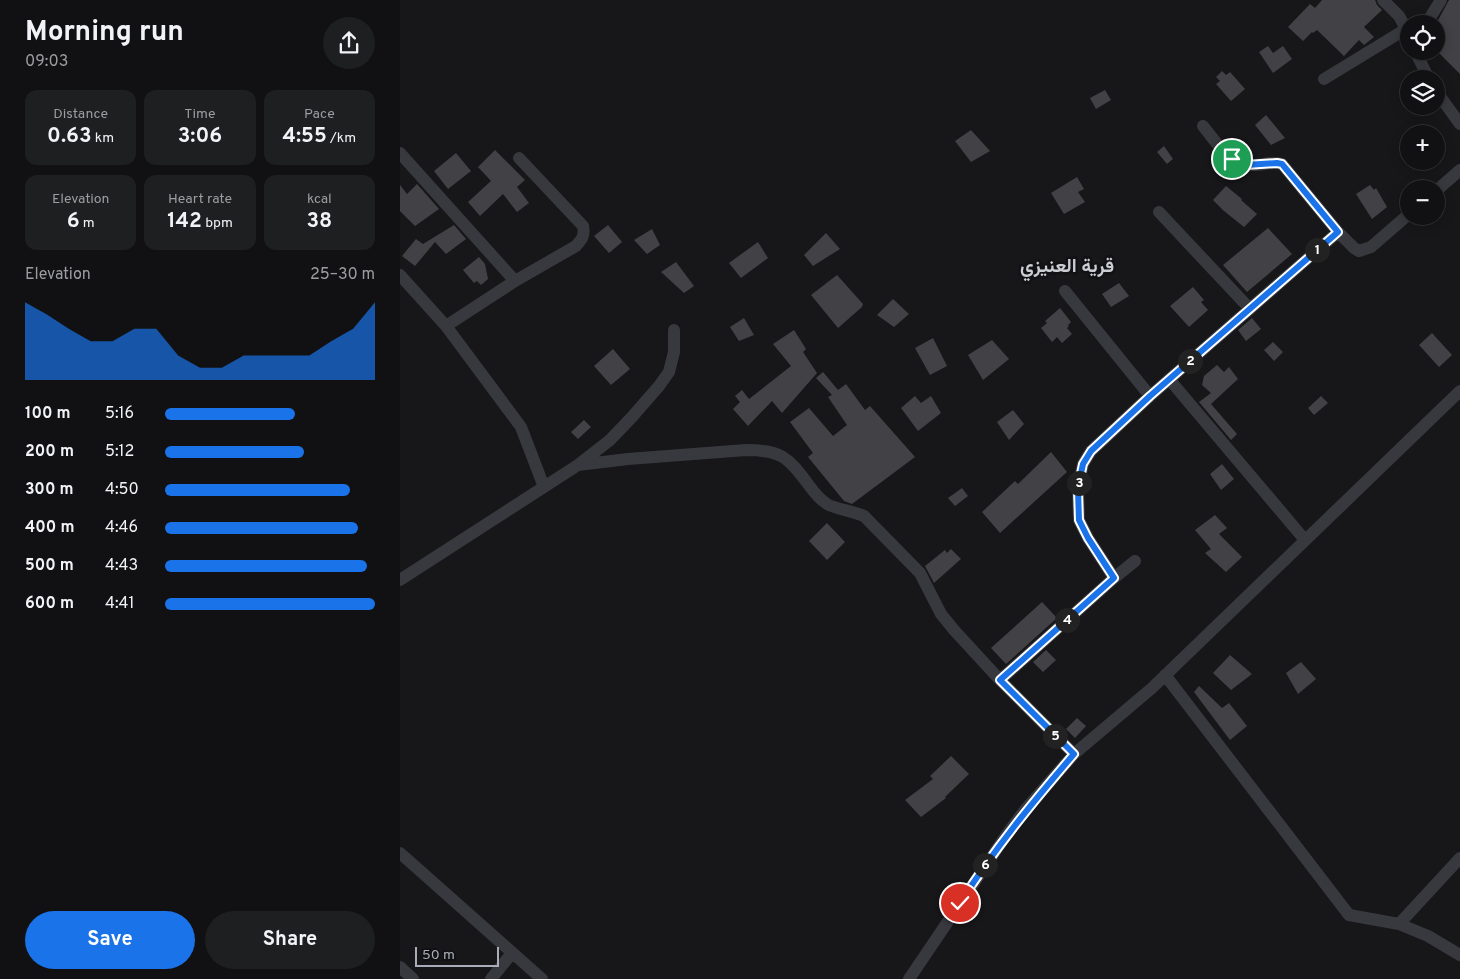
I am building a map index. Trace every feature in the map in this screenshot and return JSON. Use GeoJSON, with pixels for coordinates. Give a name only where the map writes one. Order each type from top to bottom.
{"type":"FeatureCollection","features":[{"type":"Feature","properties":{"kind":"street"},"geometry":{"type":"LineString","coordinates":[[1383,0],[1400,18]]}},
{"type":"Feature","properties":{"kind":"street"},"geometry":{"type":"LineString","coordinates":[[1432,15],[1441,0]]}},
{"type":"Feature","properties":{"kind":"street"},"geometry":{"type":"LineString","coordinates":[[1324,79],[1400,36]]}},
{"type":"Feature","properties":{"kind":"street"},"geometry":{"type":"LineString","coordinates":[[1445,103],[1460,124]]}},
{"type":"Feature","properties":{"kind":"street"},"geometry":{"type":"LineString","coordinates":[[1203,126],[1232,159],[1239,164],[1282,164],[1338,232],[1359,251],[1371,247],[1400,222]]}},
{"type":"Feature","properties":{"kind":"street"},"geometry":{"type":"LineString","coordinates":[[400,153],[515,281]]}},
{"type":"Feature","properties":{"kind":"street"},"geometry":{"type":"LineString","coordinates":[[446,326],[515,281],[576,246],[585,233],[583,226],[519,158]]}},
{"type":"Feature","properties":{"kind":"street"},"geometry":{"type":"LineString","coordinates":[[1445,183],[1460,170]]}},
{"type":"Feature","properties":{"kind":"street"},"geometry":{"type":"LineString","coordinates":[[1159,212],[1250,309]]}},
{"type":"Feature","properties":{"kind":"street"},"geometry":{"type":"LineString","coordinates":[[1114,578],[1088,538],[1079,520],[1078,490],[1080,478],[1083,464],[1091,451],[1169,379],[1338,232]]}},
{"type":"Feature","properties":{"kind":"street"},"geometry":{"type":"LineString","coordinates":[[400,275],[446,326],[521,428],[544,487]]}},
{"type":"Feature","properties":{"kind":"street"},"geometry":{"type":"LineString","coordinates":[[1065,291],[1150,396]]}},
{"type":"Feature","properties":{"kind":"street"},"geometry":{"type":"LineString","coordinates":[[400,580],[578,465],[610,440],[659,386],[669,372],[672,363],[674,330]]}},
{"type":"Feature","properties":{"kind":"street"},"geometry":{"type":"LineString","coordinates":[[1169,379],[1305,540]]}},
{"type":"Feature","properties":{"kind":"street"},"geometry":{"type":"LineString","coordinates":[[909,979],[1005,837],[1025,810],[1074,754],[1165,675],[1460,391]]}},
{"type":"Feature","properties":{"kind":"street"},"geometry":{"type":"LineString","coordinates":[[578,465],[628,459],[746,450],[761,450],[774,453],[791,462],[817,496],[828,505],[852,510],[864,516],[920,572],[941,614],[954,630],[1000,680],[1074,754]]}},
{"type":"Feature","properties":{"kind":"street"},"geometry":{"type":"LineString","coordinates":[[1000,680],[1135,561]]}},
{"type":"Feature","properties":{"kind":"street"},"geometry":{"type":"LineString","coordinates":[[1165,675],[1349,915],[1399,924],[1428,936],[1460,955]]}},
{"type":"Feature","properties":{"kind":"street"},"geometry":{"type":"LineString","coordinates":[[400,853],[542,979]]}},
{"type":"Feature","properties":{"kind":"street"},"geometry":{"type":"LineString","coordinates":[[1399,924],[1460,858]]}},
{"type":"Feature","properties":{"kind":"street"},"geometry":{"type":"LineString","coordinates":[[491,979],[512,954]]}},
{"type":"Feature","properties":{"kind":"street"},"geometry":{"type":"LineString","coordinates":[[400,967],[413,979]]}},
{"type":"Feature","properties":{"kind":"building"},"geometry":{"type":"Polygon","coordinates":[[[1322,0],[1375,0],[1382,10],[1364,27],[1374,37],[1364,45],[1359,40],[1344,56],[1317,30],[1312,32],[1303,41],[1288,27],[1310,4],[1315,8],[1322,0]]]}},
{"type":"Feature","properties":{"kind":"building"},"geometry":{"type":"Polygon","coordinates":[[[1449,0],[1460,0],[1460,74],[1445,59],[1445,15],[1441,15],[1449,0]]]}},
{"type":"Feature","properties":{"kind":"building"},"geometry":{"type":"Polygon","coordinates":[[[1268,46],[1273,53],[1283,46],[1292,59],[1273,73],[1259,52],[1268,46]]]}},
{"type":"Feature","properties":{"kind":"building"},"geometry":{"type":"Polygon","coordinates":[[[1222,71],[1226,75],[1230,72],[1245,89],[1231,101],[1216,84],[1220,81],[1216,77],[1222,71]]]}},
{"type":"Feature","properties":{"kind":"building"},"geometry":{"type":"Polygon","coordinates":[[[1105,90],[1111,100],[1096,109],[1090,98],[1105,90]]]}},
{"type":"Feature","properties":{"kind":"building"},"geometry":{"type":"Polygon","coordinates":[[[1266,115],[1285,138],[1271,145],[1255,125],[1266,115]]]}},
{"type":"Feature","properties":{"kind":"building"},"geometry":{"type":"Polygon","coordinates":[[[971,130],[990,151],[971,162],[955,141],[971,130]]]}},
{"type":"Feature","properties":{"kind":"building"},"geometry":{"type":"Polygon","coordinates":[[[1164,146],[1173,159],[1167,164],[1157,152],[1164,146]]]}},
{"type":"Feature","properties":{"kind":"building"},"geometry":{"type":"Polygon","coordinates":[[[495,150],[525,180],[517,187],[529,203],[517,212],[503,194],[480,216],[468,202],[491,181],[478,167],[495,150]]]}},
{"type":"Feature","properties":{"kind":"building"},"geometry":{"type":"Polygon","coordinates":[[[456,153],[471,171],[448,189],[434,171],[456,153]]]}},
{"type":"Feature","properties":{"kind":"building"},"geometry":{"type":"Polygon","coordinates":[[[1077,177],[1084,189],[1078,192],[1085,202],[1064,214],[1051,193],[1077,177]]]}},
{"type":"Feature","properties":{"kind":"building"},"geometry":{"type":"Polygon","coordinates":[[[417,184],[439,209],[415,226],[400,211],[400,185],[407,194],[417,184]]]}},
{"type":"Feature","properties":{"kind":"building"},"geometry":{"type":"Polygon","coordinates":[[[1370,185],[1374,190],[1376,188],[1387,207],[1372,219],[1356,194],[1370,185]]]}},
{"type":"Feature","properties":{"kind":"building"},"geometry":{"type":"Polygon","coordinates":[[[1226,186],[1257,214],[1244,227],[1213,200],[1226,186]]]}},
{"type":"Feature","properties":{"kind":"building"},"geometry":{"type":"Polygon","coordinates":[[[454,225],[466,239],[446,254],[435,242],[415,266],[402,256],[416,239],[423,244],[454,225]]]}},
{"type":"Feature","properties":{"kind":"building"},"geometry":{"type":"Polygon","coordinates":[[[608,225],[622,242],[609,253],[594,236],[608,225]]]}},
{"type":"Feature","properties":{"kind":"building"},"geometry":{"type":"Polygon","coordinates":[[[1268,228],[1292,254],[1247,292],[1223,265],[1268,228]]]}},
{"type":"Feature","properties":{"kind":"building"},"geometry":{"type":"Polygon","coordinates":[[[652,229],[660,245],[647,254],[634,240],[652,229]]]}},
{"type":"Feature","properties":{"kind":"building"},"geometry":{"type":"Polygon","coordinates":[[[826,233],[840,249],[813,266],[804,255],[826,233]]]}},
{"type":"Feature","properties":{"kind":"building"},"geometry":{"type":"Polygon","coordinates":[[[758,242],[768,258],[741,278],[729,263],[758,242]]]}},
{"type":"Feature","properties":{"kind":"building"},"geometry":{"type":"Polygon","coordinates":[[[479,257],[485,264],[488,279],[481,285],[477,281],[474,283],[463,270],[479,257]]]}},
{"type":"Feature","properties":{"kind":"building"},"geometry":{"type":"Polygon","coordinates":[[[676,262],[694,286],[684,293],[661,272],[676,262]]]}},
{"type":"Feature","properties":{"kind":"building"},"geometry":{"type":"Polygon","coordinates":[[[837,275],[863,304],[838,328],[811,295],[837,275]]]}},
{"type":"Feature","properties":{"kind":"building"},"geometry":{"type":"Polygon","coordinates":[[[1119,283],[1129,296],[1111,307],[1102,294],[1119,283]]]}},
{"type":"Feature","properties":{"kind":"building"},"geometry":{"type":"Polygon","coordinates":[[[1193,287],[1204,300],[1201,302],[1208,310],[1189,327],[1170,306],[1193,287]]]}},
{"type":"Feature","properties":{"kind":"building"},"geometry":{"type":"Polygon","coordinates":[[[893,299],[909,314],[894,327],[877,315],[893,299]]]}},
{"type":"Feature","properties":{"kind":"building"},"geometry":{"type":"Polygon","coordinates":[[[1060,308],[1071,322],[1067,328],[1072,334],[1062,343],[1057,337],[1052,342],[1041,328],[1047,323],[1045,321],[1060,308]]]}},
{"type":"Feature","properties":{"kind":"building"},"geometry":{"type":"Polygon","coordinates":[[[744,318],[754,335],[739,341],[730,327],[744,318]]]}},
{"type":"Feature","properties":{"kind":"building"},"geometry":{"type":"Polygon","coordinates":[[[1252,318],[1261,329],[1246,341],[1238,330],[1252,318]]]}},
{"type":"Feature","properties":{"kind":"building"},"geometry":{"type":"Polygon","coordinates":[[[794,330],[806,349],[803,352],[817,373],[782,413],[772,401],[748,426],[733,409],[740,402],[735,396],[742,390],[749,399],[791,366],[773,344],[794,330]]]}},
{"type":"Feature","properties":{"kind":"building"},"geometry":{"type":"Polygon","coordinates":[[[1432,333],[1452,355],[1439,367],[1419,345],[1432,333]]]}},
{"type":"Feature","properties":{"kind":"building"},"geometry":{"type":"Polygon","coordinates":[[[933,338],[947,366],[930,375],[915,348],[933,338]]]}},
{"type":"Feature","properties":{"kind":"building"},"geometry":{"type":"Polygon","coordinates":[[[992,340],[1009,359],[983,380],[968,355],[992,340]]]}},
{"type":"Feature","properties":{"kind":"building"},"geometry":{"type":"Polygon","coordinates":[[[1273,342],[1283,352],[1274,361],[1264,350],[1273,342]]]}},
{"type":"Feature","properties":{"kind":"building"},"geometry":{"type":"Polygon","coordinates":[[[613,349],[630,369],[611,385],[594,366],[613,349]]]}},
{"type":"Feature","properties":{"kind":"building"},"geometry":{"type":"Polygon","coordinates":[[[1217,365],[1224,372],[1229,367],[1238,379],[1211,404],[1237,434],[1231,440],[1199,402],[1211,393],[1202,385],[1204,376],[1217,365]]]}},
{"type":"Feature","properties":{"kind":"building"},"geometry":{"type":"Polygon","coordinates":[[[823,372],[838,390],[846,384],[865,410],[870,406],[915,457],[852,504],[844,501],[808,457],[813,453],[790,422],[809,408],[833,436],[847,425],[828,397],[832,395],[816,378],[823,372]]]}},
{"type":"Feature","properties":{"kind":"building"},"geometry":{"type":"Polygon","coordinates":[[[915,396],[921,403],[931,396],[941,413],[918,431],[901,408],[915,396]]]}},
{"type":"Feature","properties":{"kind":"building"},"geometry":{"type":"Polygon","coordinates":[[[1321,396],[1328,403],[1314,415],[1308,408],[1321,396]]]}},
{"type":"Feature","properties":{"kind":"building"},"geometry":{"type":"Polygon","coordinates":[[[1013,410],[1024,424],[1009,440],[997,422],[1013,410]]]}},
{"type":"Feature","properties":{"kind":"building"},"geometry":{"type":"Polygon","coordinates":[[[584,420],[591,427],[578,439],[571,432],[584,420]]]}},
{"type":"Feature","properties":{"kind":"building"},"geometry":{"type":"Polygon","coordinates":[[[1051,452],[1067,472],[1000,533],[982,512],[1015,481],[1018,484],[1051,452]]]}},
{"type":"Feature","properties":{"kind":"building"},"geometry":{"type":"Polygon","coordinates":[[[1222,464],[1234,479],[1221,490],[1210,474],[1222,464]]]}},
{"type":"Feature","properties":{"kind":"building"},"geometry":{"type":"Polygon","coordinates":[[[962,488],[968,496],[955,506],[948,498],[962,488]]]}},
{"type":"Feature","properties":{"kind":"building"},"geometry":{"type":"Polygon","coordinates":[[[1215,515],[1227,528],[1219,534],[1242,557],[1226,572],[1205,553],[1211,549],[1195,530],[1215,515]]]}},
{"type":"Feature","properties":{"kind":"building"},"geometry":{"type":"Polygon","coordinates":[[[827,523],[845,542],[827,560],[809,541],[827,523]]]}},
{"type":"Feature","properties":{"kind":"building"},"geometry":{"type":"Polygon","coordinates":[[[951,549],[961,559],[934,583],[925,566],[945,550],[947,553],[951,549]]]}},
{"type":"Feature","properties":{"kind":"building"},"geometry":{"type":"Polygon","coordinates":[[[1042,602],[1057,618],[1006,664],[991,648],[1042,602]]]}},
{"type":"Feature","properties":{"kind":"building"},"geometry":{"type":"Polygon","coordinates":[[[1046,650],[1056,660],[1043,672],[1033,662],[1046,650]]]}},
{"type":"Feature","properties":{"kind":"building"},"geometry":{"type":"Polygon","coordinates":[[[1230,655],[1252,674],[1231,690],[1213,673],[1230,655]]]}},
{"type":"Feature","properties":{"kind":"building"},"geometry":{"type":"Polygon","coordinates":[[[1301,662],[1316,679],[1298,694],[1286,673],[1301,662]]]}},
{"type":"Feature","properties":{"kind":"building"},"geometry":{"type":"Polygon","coordinates":[[[1199,686],[1222,708],[1229,703],[1247,726],[1230,740],[1194,692],[1199,686]]]}},
{"type":"Feature","properties":{"kind":"building"},"geometry":{"type":"Polygon","coordinates":[[[1077,718],[1086,726],[1075,738],[1066,729],[1077,718]]]}},
{"type":"Feature","properties":{"kind":"building"},"geometry":{"type":"Polygon","coordinates":[[[951,756],[969,774],[946,798],[921,817],[905,800],[933,779],[930,776],[951,756]]]}},
{"type":"Feature","properties":{"kind":"district","name":"قرية العنيزي"},"geometry":{"type":"Point","coordinates":[1067,267]}},
{"type":"Feature","properties":{"kind":"route"},"geometry":{"type":"LineString","coordinates":[[960,903],[974,880],[1025,810],[1074,754],[1000,680],[1114,578],[1083,530],[1079,520],[1078,490],[1083,464],[1091,451],[1150,396],[1338,232],[1282,164],[1246,165],[1239,164],[1232,159]]}}]}
